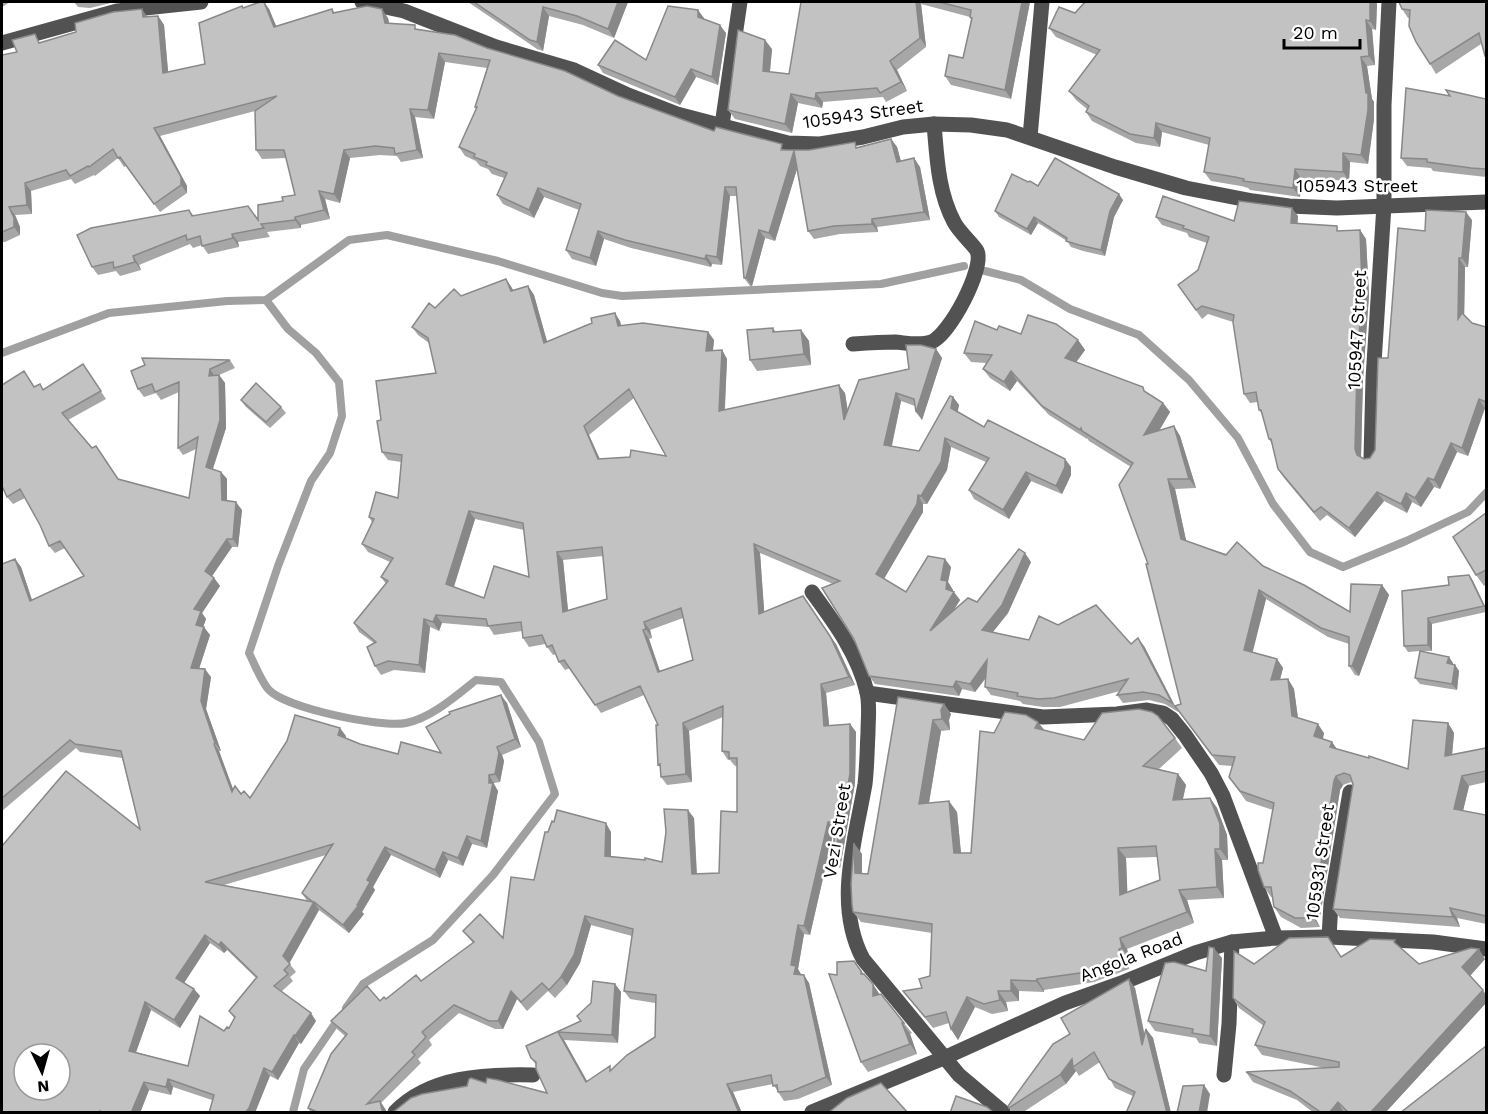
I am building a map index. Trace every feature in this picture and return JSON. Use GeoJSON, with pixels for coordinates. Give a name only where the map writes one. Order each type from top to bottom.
{"type":"FeatureCollection","features":[{"type":"Feature","properties":{"kind":"street"},"geometry":{"type":"LineString","coordinates":[[2,43],[117,11],[201,2]]}},
{"type":"Feature","properties":{"kind":"street","name":"105943 Street"},"geometry":{"type":"LineString","coordinates":[[362,2],[404,11],[496,47],[574,70],[677,114],[788,143],[820,144],[903,127],[934,124],[971,125],[1007,130],[1166,182],[1253,201],[1289,206],[1337,208],[1486,202]]}},
{"type":"Feature","properties":{"kind":"street"},"geometry":{"type":"LineString","coordinates":[[722,125],[740,2]]}},
{"type":"Feature","properties":{"kind":"street"},"geometry":{"type":"LineString","coordinates":[[1030,137],[1042,2]]}},
{"type":"Feature","properties":{"kind":"street","name":"105947 Street"},"geometry":{"type":"LineString","coordinates":[[1371,458],[1373,379],[1384,205],[1384,105],[1389,2]]}},
{"type":"Feature","properties":{"kind":"street"},"geometry":{"type":"LineString","coordinates":[[853,344],[932,342],[941,337],[957,316],[973,280],[978,262],[977,250],[955,224],[944,200],[934,124]]}},
{"type":"Feature","properties":{"kind":"street","name":"Vezi Street"},"geometry":{"type":"LineString","coordinates":[[812,592],[837,627],[858,664],[869,707],[865,781],[849,875],[849,921],[855,943],[863,959],[959,1075],[1004,1113]]}},
{"type":"Feature","properties":{"kind":"street"},"geometry":{"type":"LineString","coordinates":[[867,693],[1043,717],[1118,714],[1147,710],[1163,713],[1172,719],[1185,735],[1211,773],[1223,796],[1276,938]]}},
{"type":"Feature","properties":{"kind":"street","name":"105931 Street"},"geometry":{"type":"LineString","coordinates":[[1329,938],[1331,903],[1350,792]]}},
{"type":"Feature","properties":{"kind":"street","name":"Angola Road"},"geometry":{"type":"LineString","coordinates":[[812,1113],[946,1058],[1065,1003],[1195,953],[1232,942],[1276,938],[1329,938],[1433,942],[1486,950]]}},
{"type":"Feature","properties":{"kind":"street"},"geometry":{"type":"LineString","coordinates":[[1224,1075],[1229,1024],[1232,942]]}},
{"type":"Feature","properties":{"kind":"street"},"geometry":{"type":"LineString","coordinates":[[395,1113],[429,1090],[465,1077],[501,1074],[532,1075]]}},
{"type":"Feature","properties":{"kind":"building"},"geometry":{"type":"Polygon","coordinates":[[[264,2],[274,27],[332,9],[333,13],[367,6],[382,9],[385,23],[415,25],[415,29],[455,35],[487,48],[565,71],[618,96],[714,131],[716,127],[782,144],[781,150],[809,150],[855,142],[856,148],[891,139],[897,162],[914,158],[924,212],[872,219],[872,224],[834,226],[808,231],[794,151],[769,233],[759,230],[746,278],[744,278],[736,187],[725,187],[717,257],[706,255],[705,259],[625,240],[598,231],[590,258],[566,250],[581,204],[538,188],[529,210],[497,195],[507,173],[486,165],[487,162],[474,157],[475,154],[459,147],[477,107],[475,107],[490,60],[439,53],[428,110],[410,109],[417,150],[395,154],[394,148],[375,146],[344,150],[334,194],[319,191],[324,210],[295,217],[295,220],[261,224],[264,228],[232,234],[233,238],[202,246],[200,236],[187,240],[186,235],[133,256],[135,262],[114,268],[113,262],[92,267],[77,235],[91,228],[189,210],[192,216],[248,206],[258,220],[258,205],[283,201],[282,197],[295,195],[284,150],[256,150],[255,111],[277,96],[154,128],[181,177],[181,185],[154,204],[113,149],[89,167],[70,176],[66,170],[25,183],[27,205],[9,207],[14,218],[14,227],[2,232],[2,55],[17,52],[12,40],[35,34],[39,43],[76,32],[75,23],[113,12],[142,9],[143,17],[158,16],[163,73],[205,64],[199,23],[242,6],[243,8],[264,2]]]}},
{"type":"Feature","properties":{"kind":"building"},"geometry":{"type":"Polygon","coordinates":[[[474,2],[618,2],[608,29],[577,16],[543,7],[537,42],[530,40],[474,2]]]}},
{"type":"Feature","properties":{"kind":"building"},"geometry":{"type":"Polygon","coordinates":[[[801,2],[916,2],[920,38],[890,61],[901,82],[880,93],[877,88],[816,93],[815,99],[791,94],[785,124],[728,110],[738,30],[765,40],[763,71],[789,74],[801,2]]]}},
{"type":"Feature","properties":{"kind":"building"},"geometry":{"type":"Polygon","coordinates":[[[939,2],[1022,2],[1005,90],[945,76],[949,55],[963,58],[972,18],[970,17],[971,10],[939,2]]]}},
{"type":"Feature","properties":{"kind":"building"},"geometry":{"type":"Polygon","coordinates":[[[1085,2],[1370,2],[1370,21],[1366,20],[1369,56],[1361,57],[1366,93],[1368,93],[1368,110],[1361,155],[1343,153],[1343,172],[1295,169],[1293,188],[1243,181],[1244,179],[1204,172],[1210,138],[1156,123],[1154,138],[1130,134],[1086,112],[1089,106],[1069,91],[1100,50],[1049,28],[1059,7],[1075,13],[1085,2]]]}},
{"type":"Feature","properties":{"kind":"building"},"geometry":{"type":"Polygon","coordinates":[[[1399,2],[1486,2],[1486,56],[1479,33],[1430,64],[1409,26],[1410,10],[1402,9],[1399,2]]]}},
{"type":"Feature","properties":{"kind":"building"},"geometry":{"type":"Polygon","coordinates":[[[668,6],[698,10],[698,17],[720,25],[712,77],[691,69],[675,97],[598,65],[615,40],[646,60],[668,6]]]}},
{"type":"Feature","properties":{"kind":"building"},"geometry":{"type":"Polygon","coordinates":[[[1406,88],[1450,96],[1446,90],[1486,99],[1486,169],[1427,162],[1427,159],[1401,158],[1406,88]]]}},
{"type":"Feature","properties":{"kind":"building"},"geometry":{"type":"Polygon","coordinates":[[[1055,158],[1119,194],[1110,211],[1101,250],[1066,241],[1067,238],[1034,217],[1027,229],[995,211],[1012,174],[1038,186],[1055,158]]]}},
{"type":"Feature","properties":{"kind":"building"},"geometry":{"type":"Polygon","coordinates":[[[1163,196],[1234,221],[1239,201],[1292,208],[1291,223],[1337,226],[1337,231],[1360,230],[1362,287],[1355,449],[1357,455],[1364,459],[1370,458],[1375,450],[1378,358],[1388,358],[1398,228],[1425,231],[1426,210],[1466,212],[1462,258],[1459,258],[1458,319],[1462,313],[1472,323],[1486,327],[1486,402],[1479,399],[1462,448],[1451,443],[1434,480],[1428,478],[1415,498],[1406,493],[1401,504],[1377,492],[1349,528],[1321,507],[1314,512],[1278,469],[1271,439],[1269,439],[1261,410],[1259,410],[1256,392],[1244,394],[1233,322],[1234,315],[1202,306],[1196,310],[1178,285],[1198,270],[1209,237],[1156,217],[1163,196]]]}},
{"type":"Feature","properties":{"kind":"building"},"geometry":{"type":"Polygon","coordinates":[[[506,279],[511,291],[528,286],[544,343],[592,323],[591,318],[615,313],[618,326],[643,323],[708,332],[706,351],[722,350],[719,411],[839,385],[844,420],[859,380],[909,369],[906,345],[921,345],[936,349],[916,412],[914,399],[896,393],[884,445],[919,451],[950,396],[953,397],[951,408],[984,427],[988,420],[1065,459],[1065,467],[1056,486],[1026,472],[1003,510],[969,490],[989,458],[945,438],[941,462],[921,496],[918,495],[917,504],[876,574],[906,592],[928,556],[945,559],[941,580],[947,581],[946,589],[954,592],[930,631],[968,598],[977,602],[1019,549],[1025,553],[1002,605],[982,630],[1029,640],[1039,616],[1058,625],[1096,605],[1131,644],[1138,638],[1172,703],[1159,695],[1143,692],[1117,695],[1128,679],[1054,698],[1038,699],[1017,696],[1018,693],[985,687],[987,660],[970,684],[956,681],[953,687],[869,676],[854,639],[822,588],[840,581],[754,544],[759,614],[803,596],[830,636],[849,677],[821,684],[824,726],[850,724],[850,774],[834,859],[834,822],[828,822],[804,926],[798,925],[791,965],[796,966],[794,974],[804,975],[826,1077],[792,1091],[778,1092],[777,1085],[773,1086],[771,1075],[727,1084],[739,1113],[392,1113],[411,1098],[467,1086],[471,1078],[486,1083],[487,1078],[498,1080],[547,1093],[536,1069],[536,1062],[531,1058],[526,1046],[581,1021],[577,1016],[591,1003],[593,981],[615,984],[612,1035],[558,1032],[586,1082],[610,1066],[610,1071],[627,1055],[655,1037],[656,995],[624,991],[633,929],[585,916],[574,955],[561,977],[549,990],[542,983],[521,1002],[511,991],[498,1021],[489,1021],[454,1005],[422,1032],[426,1037],[412,1052],[415,1055],[367,1104],[380,1101],[382,1110],[389,1113],[320,1113],[308,1108],[331,1054],[347,1034],[331,1021],[367,986],[380,1001],[384,997],[386,999],[416,975],[421,981],[474,942],[463,931],[480,914],[503,938],[511,877],[534,880],[545,832],[548,832],[552,821],[554,822],[557,810],[606,823],[605,856],[645,860],[645,858],[662,862],[666,832],[664,809],[688,810],[692,874],[719,873],[721,811],[737,812],[737,758],[729,758],[729,752],[722,751],[723,706],[683,723],[686,774],[661,777],[660,764],[658,765],[656,725],[658,725],[640,686],[595,705],[564,660],[559,662],[552,645],[547,647],[542,635],[523,638],[521,622],[488,626],[486,619],[436,615],[433,622],[424,619],[419,665],[388,661],[375,666],[367,647],[376,642],[354,623],[388,581],[381,577],[393,558],[362,544],[374,519],[369,517],[376,492],[398,498],[402,455],[382,452],[377,421],[381,420],[376,381],[436,373],[428,338],[412,327],[429,303],[435,308],[454,289],[461,296],[506,279]],[[629,389],[584,426],[598,459],[630,457],[631,450],[666,456],[629,389]],[[469,511],[446,584],[484,598],[494,566],[529,577],[523,523],[469,511]],[[602,547],[557,552],[563,612],[607,599],[602,547]],[[681,608],[644,622],[646,629],[643,630],[658,672],[693,660],[681,608]]]}},
{"type":"Feature","properties":{"kind":"building"},"geometry":{"type":"Polygon","coordinates":[[[1028,315],[1056,324],[1078,340],[1065,358],[1143,387],[1144,391],[1163,403],[1144,435],[1174,426],[1189,479],[1168,479],[1181,539],[1226,555],[1237,542],[1263,566],[1304,585],[1350,612],[1351,584],[1382,585],[1352,666],[1349,666],[1349,637],[1321,628],[1259,590],[1244,650],[1277,659],[1271,680],[1288,679],[1292,716],[1318,724],[1314,736],[1332,742],[1330,747],[1369,758],[1369,756],[1408,769],[1413,720],[1448,723],[1445,756],[1486,748],[1486,771],[1462,776],[1454,809],[1486,815],[1486,916],[1450,908],[1453,917],[1333,909],[1353,784],[1350,775],[1344,773],[1336,776],[1334,781],[1314,907],[1307,907],[1313,918],[1295,918],[1274,907],[1271,887],[1264,887],[1258,863],[1263,863],[1274,803],[1240,791],[1229,777],[1235,757],[1212,755],[1175,706],[1181,704],[1146,564],[1148,564],[1119,485],[1133,463],[1082,431],[1081,428],[1080,430],[1042,406],[1011,371],[1004,382],[983,369],[992,355],[964,353],[975,321],[997,330],[999,326],[1021,334],[1028,315]]]}},
{"type":"Feature","properties":{"kind":"building"},"geometry":{"type":"Polygon","coordinates":[[[773,328],[773,332],[801,330],[804,354],[750,360],[747,330],[773,328]]]}},
{"type":"Feature","properties":{"kind":"building"},"geometry":{"type":"Polygon","coordinates":[[[142,358],[230,360],[210,369],[209,376],[219,375],[220,420],[206,467],[221,472],[222,500],[236,502],[233,539],[227,539],[205,571],[214,578],[194,609],[201,611],[196,625],[204,627],[191,668],[205,669],[201,701],[232,792],[235,786],[241,794],[244,791],[250,798],[287,741],[295,715],[340,728],[338,735],[360,744],[398,754],[401,742],[441,753],[426,727],[450,714],[449,712],[501,695],[515,739],[497,747],[499,753],[495,774],[489,775],[489,783],[493,783],[481,841],[467,836],[458,858],[443,852],[435,870],[385,847],[367,880],[370,882],[358,906],[343,925],[314,902],[283,956],[290,964],[284,970],[288,974],[274,986],[311,1013],[294,1035],[272,1072],[264,1068],[245,1113],[209,1113],[214,1095],[168,1079],[166,1087],[144,1082],[131,1113],[101,1113],[100,1111],[99,1113],[2,1113],[2,846],[66,771],[140,829],[121,751],[75,744],[70,740],[2,798],[2,564],[15,559],[30,601],[84,576],[60,541],[49,546],[20,489],[7,497],[2,486],[2,385],[24,371],[34,387],[40,384],[43,390],[83,364],[101,391],[62,413],[92,448],[96,446],[118,479],[189,498],[198,437],[178,448],[179,382],[155,392],[152,384],[138,389],[131,371],[145,365],[142,358]],[[333,844],[205,882],[313,902],[302,893],[333,844]],[[205,935],[176,978],[194,989],[174,1020],[145,1002],[129,1051],[188,1066],[200,1016],[224,1031],[227,1027],[229,1028],[235,1017],[229,1011],[257,977],[221,942],[219,945],[205,935]]]}},
{"type":"Feature","properties":{"kind":"building"},"geometry":{"type":"Polygon","coordinates":[[[256,383],[281,407],[266,422],[241,400],[256,383]]]}},
{"type":"Feature","properties":{"kind":"building"},"geometry":{"type":"Polygon","coordinates":[[[1486,513],[1486,570],[1476,575],[1453,537],[1486,513]]]}},
{"type":"Feature","properties":{"kind":"building"},"geometry":{"type":"Polygon","coordinates":[[[1469,575],[1484,606],[1428,618],[1428,645],[1404,646],[1402,591],[1449,585],[1448,577],[1469,575]]]}},
{"type":"Feature","properties":{"kind":"building"},"geometry":{"type":"Polygon","coordinates":[[[1420,651],[1449,657],[1447,663],[1455,665],[1452,684],[1415,678],[1420,651]]]}},
{"type":"Feature","properties":{"kind":"building"},"geometry":{"type":"Polygon","coordinates":[[[898,697],[944,704],[941,710],[942,719],[933,720],[919,804],[949,801],[954,853],[971,853],[980,731],[994,733],[1005,712],[1026,715],[1038,722],[1035,728],[1084,740],[1102,713],[1139,709],[1152,712],[1158,716],[1175,738],[1143,766],[1178,774],[1173,800],[1210,798],[1220,824],[1220,849],[1215,849],[1217,887],[1179,890],[1187,912],[1120,938],[1122,948],[1119,949],[1122,959],[1087,972],[1036,981],[1011,980],[1011,991],[998,991],[1000,1000],[984,1004],[967,997],[951,1029],[946,1012],[925,1017],[903,991],[922,988],[919,979],[930,976],[932,924],[853,912],[851,884],[854,843],[855,873],[868,874],[898,697]],[[1156,846],[1118,848],[1120,895],[1160,880],[1156,846]]]}},
{"type":"Feature","properties":{"kind":"building"},"geometry":{"type":"Polygon","coordinates":[[[1328,937],[1341,957],[1370,939],[1395,940],[1394,942],[1419,964],[1471,948],[1479,949],[1462,967],[1483,990],[1370,1113],[1349,1113],[1338,1102],[1329,1113],[1322,1113],[1290,1091],[1246,1072],[1339,1067],[1339,1062],[1255,1045],[1265,1022],[1233,998],[1234,951],[1254,964],[1289,938],[1328,937]]]}},
{"type":"Feature","properties":{"kind":"building"},"geometry":{"type":"Polygon","coordinates":[[[1209,947],[1214,948],[1210,1036],[1192,1033],[1193,1029],[1148,1021],[1165,963],[1174,962],[1206,971],[1209,947]]]}},
{"type":"Feature","properties":{"kind":"building"},"geometry":{"type":"Polygon","coordinates":[[[854,961],[861,974],[864,974],[873,984],[873,996],[881,994],[904,1023],[902,1023],[910,1044],[861,1062],[829,974],[837,975],[837,962],[854,961]]]}},
{"type":"Feature","properties":{"kind":"building"},"geometry":{"type":"Polygon","coordinates":[[[1129,979],[1142,1045],[1146,1029],[1167,1113],[1126,1113],[1135,1092],[1109,1079],[1094,1052],[1073,1067],[1072,1059],[1060,1075],[1009,1108],[1008,1106],[1053,1044],[1070,1034],[1061,1018],[1129,979]]]}},
{"type":"Feature","properties":{"kind":"building"},"geometry":{"type":"Polygon","coordinates":[[[1486,1046],[1486,1113],[1400,1113],[1486,1046]]]}},
{"type":"Feature","properties":{"kind":"building"},"geometry":{"type":"Polygon","coordinates":[[[881,1083],[908,1113],[828,1113],[847,1098],[881,1083]]]}},
{"type":"Feature","properties":{"kind":"building"},"geometry":{"type":"Polygon","coordinates":[[[1204,1085],[1199,1113],[1177,1113],[1183,1086],[1204,1085]]]}},
{"type":"Feature","properties":{"kind":"building"},"geometry":{"type":"Polygon","coordinates":[[[956,1096],[987,1107],[994,1113],[950,1113],[956,1096]]]}},
{"type":"Feature","properties":{"kind":"waterway"},"geometry":{"type":"LineString","coordinates":[[2,353],[109,313],[227,301],[266,300],[349,240],[387,235],[498,261],[602,293],[622,296],[881,284],[964,266]]}},
{"type":"Feature","properties":{"kind":"waterway"},"geometry":{"type":"LineString","coordinates":[[985,271],[1021,280],[1070,309],[1139,335],[1189,380],[1238,438],[1273,504],[1310,552],[1343,567],[1468,512],[1486,493]]}},
{"type":"Feature","properties":{"kind":"waterway"},"geometry":{"type":"LineString","coordinates":[[266,300],[288,329],[316,353],[339,382],[342,416],[330,453],[311,481],[278,566],[249,653],[264,683],[279,697],[313,710],[356,720],[394,724],[406,723],[425,716],[443,706],[476,680],[501,682],[539,742],[555,794],[493,875],[433,940],[363,984],[346,1008]]}},
{"type":"Feature","properties":{"kind":"waterway"},"geometry":{"type":"LineString","coordinates":[[293,1112],[304,1069],[339,1018]]}}]}
